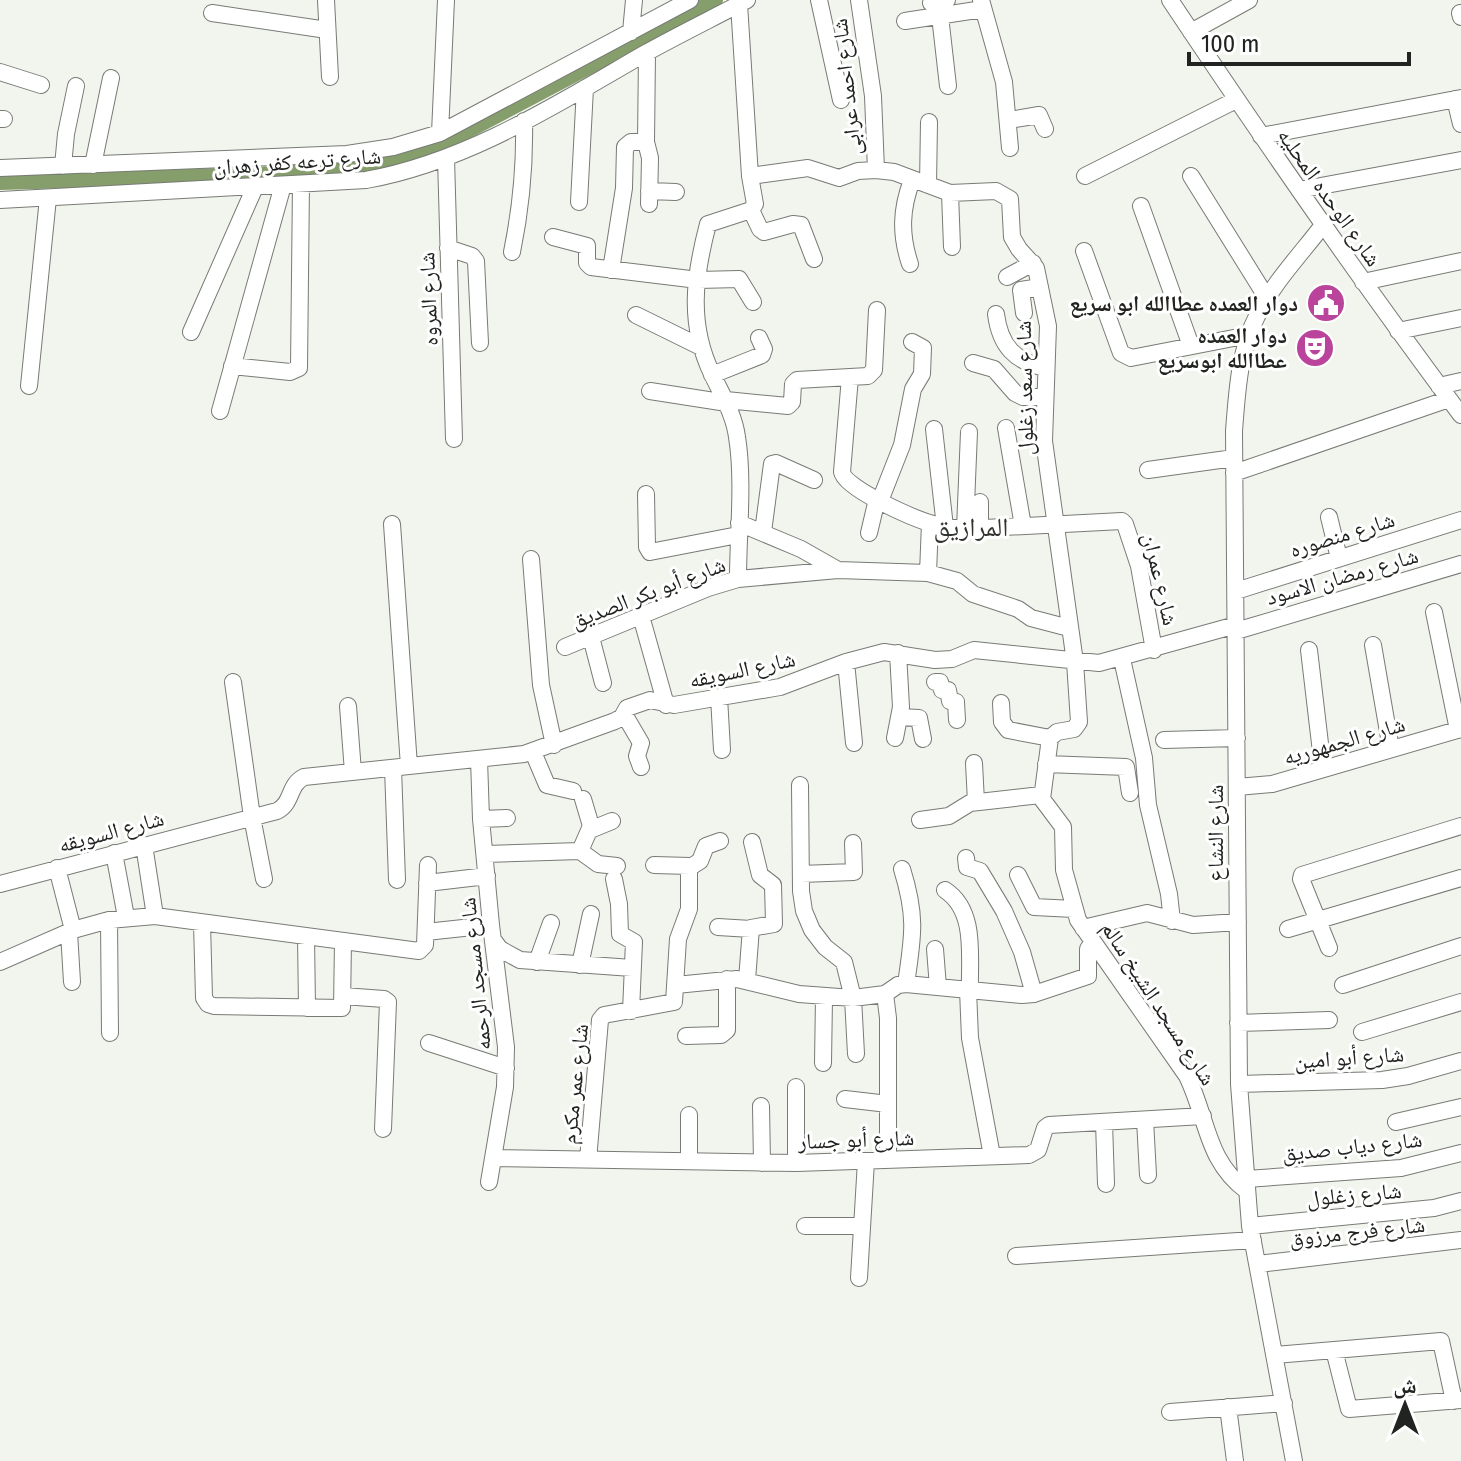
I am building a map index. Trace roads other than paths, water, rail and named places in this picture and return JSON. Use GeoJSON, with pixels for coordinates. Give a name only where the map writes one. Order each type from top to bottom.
{"type":"FeatureCollection","features":[{"type":"Feature","properties":{"kind":"street"},"geometry":{"type":"LineString","coordinates":[[326,0],[330,77]]}},
{"type":"Feature","properties":{"kind":"street"},"geometry":{"type":"LineString","coordinates":[[440,133],[446,0]]}},
{"type":"Feature","properties":{"kind":"street"},"geometry":{"type":"LineString","coordinates":[[631,32],[634,0]]}},
{"type":"Feature","properties":{"kind":"street","name":"شارع ترعه كفر زهران"},"geometry":{"type":"LineString","coordinates":[[0,168],[347,154],[393,147],[440,133],[631,32],[662,8],[690,0]]}},
{"type":"Feature","properties":{"kind":"street"},"geometry":{"type":"LineString","coordinates":[[819,0],[841,100]]}},
{"type":"Feature","properties":{"kind":"street","name":"شارع احمد عرابى"},"geometry":{"type":"LineString","coordinates":[[859,0],[873,96],[876,170]]}},
{"type":"Feature","properties":{"kind":"street","name":"شارع الوحده المحليه"},"geometry":{"type":"LineString","coordinates":[[1170,0],[1323,225],[1461,415]]}},
{"type":"Feature","properties":{"kind":"street"},"geometry":{"type":"LineString","coordinates":[[1191,32],[1249,0]]}},
{"type":"Feature","properties":{"kind":"street"},"geometry":{"type":"LineString","coordinates":[[738,579],[738,439],[726,401],[701,347],[694,314],[708,224],[751,210],[756,202],[750,176],[743,2]]}},
{"type":"Feature","properties":{"kind":"street","name":"شارع ترعه كفر زهران"},"geometry":{"type":"LineString","coordinates":[[0,200],[366,180],[394,175],[446,158],[524,121],[743,2]]}},
{"type":"Feature","properties":{"kind":"street"},"geometry":{"type":"LineString","coordinates":[[905,21],[939,6],[982,4],[1002,70],[1010,148]]}},
{"type":"Feature","properties":{"kind":"street"},"geometry":{"type":"LineString","coordinates":[[939,6],[948,86]]}},
{"type":"Feature","properties":{"kind":"street"},"geometry":{"type":"LineString","coordinates":[[212,13],[327,30]]}},
{"type":"Feature","properties":{"kind":"street"},"geometry":{"type":"LineString","coordinates":[[647,53],[649,197],[676,192]]}},
{"type":"Feature","properties":{"kind":"street"},"geometry":{"type":"LineString","coordinates":[[0,72],[41,85]]}},
{"type":"Feature","properties":{"kind":"street"},"geometry":{"type":"LineString","coordinates":[[93,165],[111,78]]}},
{"type":"Feature","properties":{"kind":"street"},"geometry":{"type":"LineString","coordinates":[[63,166],[76,86]]}},
{"type":"Feature","properties":{"kind":"street"},"geometry":{"type":"LineString","coordinates":[[579,202],[585,88]]}},
{"type":"Feature","properties":{"kind":"street"},"geometry":{"type":"LineString","coordinates":[[1261,136],[1458,98],[1461,124]]}},
{"type":"Feature","properties":{"kind":"street"},"geometry":{"type":"LineString","coordinates":[[1085,176],[1236,100]]}},
{"type":"Feature","properties":{"kind":"street"},"geometry":{"type":"LineString","coordinates":[[1009,120],[1039,115],[1045,129]]}},
{"type":"Feature","properties":{"kind":"street"},"geometry":{"type":"LineString","coordinates":[[512,252],[522,194],[524,121]]}},
{"type":"Feature","properties":{"kind":"street"},"geometry":{"type":"LineString","coordinates":[[910,264],[904,248],[902,222],[906,196],[920,183],[929,122]]}},
{"type":"Feature","properties":{"kind":"street"},"geometry":{"type":"LineString","coordinates":[[611,270],[624,188],[625,147],[631,142],[646,142]]}},
{"type":"Feature","properties":{"kind":"street","name":"شارع المروه"},"geometry":{"type":"LineString","coordinates":[[446,158],[454,439]]}},
{"type":"Feature","properties":{"kind":"street"},"geometry":{"type":"LineString","coordinates":[[1299,190],[1461,160]]}},
{"type":"Feature","properties":{"kind":"street","name":"شارع سعد زغلول"},"geometry":{"type":"LineString","coordinates":[[750,176],[808,168],[839,178],[858,171],[876,170],[894,172],[950,193],[996,191],[1006,195],[1011,204],[1012,237],[1033,263],[1048,326],[1044,441],[1075,662]]}},
{"type":"Feature","properties":{"kind":"street"},"geometry":{"type":"LineString","coordinates":[[1191,176],[1267,298]]}},
{"type":"Feature","properties":{"kind":"street"},"geometry":{"type":"LineString","coordinates":[[232,366],[290,372],[299,368],[301,184]]}},
{"type":"Feature","properties":{"kind":"street"},"geometry":{"type":"LineString","coordinates":[[220,411],[283,185]]}},
{"type":"Feature","properties":{"kind":"street"},"geometry":{"type":"LineString","coordinates":[[191,332],[255,187]]}},
{"type":"Feature","properties":{"kind":"street"},"geometry":{"type":"LineString","coordinates":[[950,193],[952,247]]}},
{"type":"Feature","properties":{"kind":"street"},"geometry":{"type":"LineString","coordinates":[[29,386],[48,198]]}},
{"type":"Feature","properties":{"kind":"street"},"geometry":{"type":"LineString","coordinates":[[1141,206],[1191,346]]}},
{"type":"Feature","properties":{"kind":"street"},"geometry":{"type":"LineString","coordinates":[[751,210],[764,232],[793,224],[801,225],[814,259]]}},
{"type":"Feature","properties":{"kind":"street","name":"شارع النشاع"},"geometry":{"type":"LineString","coordinates":[[1294,1461],[1252,1233],[1239,1084],[1234,466],[1236,399],[1249,335],[1267,298],[1323,225]]}},
{"type":"Feature","properties":{"kind":"street"},"geometry":{"type":"LineString","coordinates":[[553,237],[585,245],[588,248],[588,266],[698,280],[739,279],[753,302]]}},
{"type":"Feature","properties":{"kind":"street"},"geometry":{"type":"LineString","coordinates":[[448,248],[472,256],[476,261],[480,343]]}},
{"type":"Feature","properties":{"kind":"street"},"geometry":{"type":"LineString","coordinates":[[1084,251],[1123,355],[1131,358],[1249,335]]}},
{"type":"Feature","properties":{"kind":"street"},"geometry":{"type":"LineString","coordinates":[[1363,282],[1461,261]]}},
{"type":"Feature","properties":{"kind":"street"},"geometry":{"type":"LineString","coordinates":[[1007,277],[1033,263]]}},
{"type":"Feature","properties":{"kind":"street"},"geometry":{"type":"LineString","coordinates":[[1024,313],[1021,291],[1040,287]]}},
{"type":"Feature","properties":{"kind":"street"},"geometry":{"type":"LineString","coordinates":[[650,391],[788,406],[792,402],[793,384],[797,380],[864,377],[874,370],[877,310]]}},
{"type":"Feature","properties":{"kind":"street"},"geometry":{"type":"LineString","coordinates":[[996,314],[1001,338],[1016,357],[1030,365],[1046,368]]}},
{"type":"Feature","properties":{"kind":"street"},"geometry":{"type":"LineString","coordinates":[[636,315],[701,347]]}},
{"type":"Feature","properties":{"kind":"street"},"geometry":{"type":"LineString","coordinates":[[1398,331],[1461,318]]}},
{"type":"Feature","properties":{"kind":"street"},"geometry":{"type":"LineString","coordinates":[[712,375],[762,355],[764,349],[759,338]]}},
{"type":"Feature","properties":{"kind":"street"},"geometry":{"type":"LineString","coordinates":[[869,533],[878,500],[902,445],[913,389],[922,374],[923,348],[912,342]]}},
{"type":"Feature","properties":{"kind":"street"},"geometry":{"type":"LineString","coordinates":[[973,363],[994,369],[1015,393],[1023,397],[1044,397]]}},
{"type":"Feature","properties":{"kind":"street"},"geometry":{"type":"LineString","coordinates":[[850,377],[842,472],[846,482],[878,500],[937,525],[973,528],[1056,524]]}},
{"type":"Feature","properties":{"kind":"street"},"geometry":{"type":"LineString","coordinates":[[1148,470],[1234,466],[1444,393],[1461,381]]}},
{"type":"Feature","properties":{"kind":"street"},"geometry":{"type":"LineString","coordinates":[[1006,428],[1023,526]]}},
{"type":"Feature","properties":{"kind":"street"},"geometry":{"type":"LineString","coordinates":[[928,573],[937,525],[934,429]]}},
{"type":"Feature","properties":{"kind":"street"},"geometry":{"type":"LineString","coordinates":[[969,432],[973,528]]}},
{"type":"Feature","properties":{"kind":"street"},"geometry":{"type":"LineString","coordinates":[[763,532],[771,466],[776,463],[814,480]]}},
{"type":"Feature","properties":{"kind":"street"},"geometry":{"type":"LineString","coordinates":[[646,494],[647,547],[650,552],[738,529],[763,532],[838,570]]}},
{"type":"Feature","properties":{"kind":"street"},"geometry":{"type":"LineString","coordinates":[[973,528],[980,502]]}},
{"type":"Feature","properties":{"kind":"street"},"geometry":{"type":"LineString","coordinates":[[1329,517],[1339,558]]}},
{"type":"Feature","properties":{"kind":"street","name":"شارع منصوره"},"geometry":{"type":"LineString","coordinates":[[1236,591],[1461,520]]}},
{"type":"Feature","properties":{"kind":"street","name":"شارع عمران"},"geometry":{"type":"LineString","coordinates":[[1056,524],[1120,521],[1125,524],[1139,566],[1154,650]]}},
{"type":"Feature","properties":{"kind":"street"},"geometry":{"type":"LineString","coordinates":[[392,524],[401,767],[397,880]]}},
{"type":"Feature","properties":{"kind":"street"},"geometry":{"type":"LineString","coordinates":[[531,559],[541,685],[554,745]]}},
{"type":"Feature","properties":{"kind":"street","name":"شارع رمضان الاسود"},"geometry":{"type":"LineString","coordinates":[[1236,628],[1461,564]]}},
{"type":"Feature","properties":{"kind":"street","name":"شارع أبو بكر الصديق"},"geometry":{"type":"LineString","coordinates":[[565,647],[708,588],[738,579],[838,570],[928,573],[957,581],[973,594],[1018,609],[1031,618],[1069,628]]}},
{"type":"Feature","properties":{"kind":"street"},"geometry":{"type":"LineString","coordinates":[[1434,612],[1459,730]]}},
{"type":"Feature","properties":{"kind":"street"},"geometry":{"type":"LineString","coordinates":[[641,616],[666,705]]}},
{"type":"Feature","properties":{"kind":"street","name":"شارع السويقه"},"geometry":{"type":"LineString","coordinates":[[0,884],[282,808],[290,800],[294,784],[304,777],[533,752],[615,721],[629,706],[650,700],[666,705],[780,687],[871,654],[898,653],[935,660],[952,659],[974,650],[1099,663],[1236,628]]}},
{"type":"Feature","properties":{"kind":"street"},"geometry":{"type":"LineString","coordinates":[[591,637],[603,683]]}},
{"type":"Feature","properties":{"kind":"street"},"geometry":{"type":"LineString","coordinates":[[1373,645],[1391,749]]}},
{"type":"Feature","properties":{"kind":"street"},"geometry":{"type":"LineString","coordinates":[[1309,650],[1323,769]]}},
{"type":"Feature","properties":{"kind":"street"},"geometry":{"type":"LineString","coordinates":[[895,738],[900,717],[898,653]]}},
{"type":"Feature","properties":{"kind":"street"},"geometry":{"type":"LineString","coordinates":[[1122,659],[1144,758],[1148,805],[1169,894],[1172,921]]}},
{"type":"Feature","properties":{"kind":"street"},"geometry":{"type":"LineString","coordinates":[[934,700],[935,660]]}},
{"type":"Feature","properties":{"kind":"street"},"geometry":{"type":"LineString","coordinates":[[846,662],[854,743]]}},
{"type":"Feature","properties":{"kind":"street"},"geometry":{"type":"LineString","coordinates":[[920,820],[949,816],[966,804],[1041,795],[1050,738],[1079,724],[1075,662]]}},
{"type":"Feature","properties":{"kind":"street"},"geometry":{"type":"LineString","coordinates":[[233,682],[264,879]]}},
{"type":"Feature","properties":{"kind":"street"},"geometry":{"type":"LineString","coordinates":[[935,682],[940,682],[942,690],[948,690],[950,701],[957,703],[957,720]]}},
{"type":"Feature","properties":{"kind":"street"},"geometry":{"type":"LineString","coordinates":[[719,697],[722,750]]}},
{"type":"Feature","properties":{"kind":"street"},"geometry":{"type":"LineString","coordinates":[[1001,703],[1002,722],[1008,730],[1050,738]]}},
{"type":"Feature","properties":{"kind":"street"},"geometry":{"type":"LineString","coordinates":[[348,706],[353,772]]}},
{"type":"Feature","properties":{"kind":"street"},"geometry":{"type":"LineString","coordinates":[[624,714],[641,743],[637,756],[641,767]]}},
{"type":"Feature","properties":{"kind":"street"},"geometry":{"type":"LineString","coordinates":[[900,717],[919,718],[923,739]]}},
{"type":"Feature","properties":{"kind":"street","name":"شارع الجمهوريه"},"geometry":{"type":"LineString","coordinates":[[1237,787],[1272,784],[1459,730]]}},
{"type":"Feature","properties":{"kind":"street"},"geometry":{"type":"LineString","coordinates":[[1164,740],[1237,738]]}},
{"type":"Feature","properties":{"kind":"street"},"geometry":{"type":"LineString","coordinates":[[533,752],[547,785],[578,795],[591,822],[580,851]]}},
{"type":"Feature","properties":{"kind":"street","name":"شارع مسجد الرحمه"},"geometry":{"type":"LineString","coordinates":[[479,759],[481,819],[505,1027],[506,1068],[489,1182]]}},
{"type":"Feature","properties":{"kind":"street"},"geometry":{"type":"LineString","coordinates":[[974,763],[976,802]]}},
{"type":"Feature","properties":{"kind":"street"},"geometry":{"type":"LineString","coordinates":[[1046,764],[1126,767],[1130,793]]}},
{"type":"Feature","properties":{"kind":"street"},"geometry":{"type":"LineString","coordinates":[[800,785],[804,911],[812,930],[825,947],[844,962],[853,998],[856,1054]]}},
{"type":"Feature","properties":{"kind":"street","name":"شارع مسجد الشيخ سالم"},"geometry":{"type":"LineString","coordinates":[[1041,795],[1063,827],[1064,870],[1074,909],[1088,935],[1187,1076],[1197,1095],[1215,1155],[1229,1175],[1247,1185]]}},
{"type":"Feature","properties":{"kind":"street"},"geometry":{"type":"LineString","coordinates":[[481,819],[507,818]]}},
{"type":"Feature","properties":{"kind":"street"},"geometry":{"type":"LineString","coordinates":[[590,830],[612,821]]}},
{"type":"Feature","properties":{"kind":"street"},"geometry":{"type":"LineString","coordinates":[[1329,948],[1302,875],[1461,826]]}},
{"type":"Feature","properties":{"kind":"street"},"geometry":{"type":"LineString","coordinates":[[654,865],[690,866],[700,861],[706,846],[720,841]]}},
{"type":"Feature","properties":{"kind":"street"},"geometry":{"type":"LineString","coordinates":[[718,927],[751,929],[756,925],[774,924],[773,885],[760,875],[752,842]]}},
{"type":"Feature","properties":{"kind":"street"},"geometry":{"type":"LineString","coordinates":[[801,874],[854,872],[853,843]]}},
{"type":"Feature","properties":{"kind":"street"},"geometry":{"type":"LineString","coordinates":[[144,845],[155,916]]}},
{"type":"Feature","properties":{"kind":"street"},"geometry":{"type":"LineString","coordinates":[[485,854],[580,851],[615,873],[620,934],[634,942],[631,1011],[673,1004],[678,939],[689,909],[690,866]]}},
{"type":"Feature","properties":{"kind":"street"},"geometry":{"type":"LineString","coordinates":[[114,853],[126,917]]}},
{"type":"Feature","properties":{"kind":"street"},"geometry":{"type":"LineString","coordinates":[[966,858],[967,867],[980,871],[1004,911],[1022,952],[1034,994]]}},
{"type":"Feature","properties":{"kind":"street"},"geometry":{"type":"LineString","coordinates":[[57,868],[71,931],[72,982]]}},
{"type":"Feature","properties":{"kind":"street"},"geometry":{"type":"LineString","coordinates":[[902,869],[914,919],[906,984]]}},
{"type":"Feature","properties":{"kind":"street"},"geometry":{"type":"LineString","coordinates":[[0,962],[71,931],[109,920],[155,916],[419,951],[425,945],[428,874],[487,876]]}},
{"type":"Feature","properties":{"kind":"street"},"geometry":{"type":"LineString","coordinates":[[1018,875],[1034,907],[1074,909]]}},
{"type":"Feature","properties":{"kind":"street"},"geometry":{"type":"LineString","coordinates":[[1288,929],[1461,878]]}},
{"type":"Feature","properties":{"kind":"street"},"geometry":{"type":"LineString","coordinates":[[945,890],[959,902],[972,947],[969,953],[970,1038],[992,1156]]}},
{"type":"Feature","properties":{"kind":"street"},"geometry":{"type":"LineString","coordinates":[[676,985],[727,979],[747,980],[824,998],[885,994],[898,985],[906,984],[1034,994],[1088,976],[1088,935],[1147,913],[1193,925],[1238,922]]}},
{"type":"Feature","properties":{"kind":"street"},"geometry":{"type":"LineString","coordinates":[[580,965],[591,914]]}},
{"type":"Feature","properties":{"kind":"street"},"geometry":{"type":"LineString","coordinates":[[109,920],[110,1033]]}},
{"type":"Feature","properties":{"kind":"street"},"geometry":{"type":"LineString","coordinates":[[202,923],[204,998],[208,1004],[340,1009],[343,1006],[343,941]]}},
{"type":"Feature","properties":{"kind":"street"},"geometry":{"type":"LineString","coordinates":[[537,962],[551,923]]}},
{"type":"Feature","properties":{"kind":"street"},"geometry":{"type":"LineString","coordinates":[[747,980],[751,929]]}},
{"type":"Feature","properties":{"kind":"street"},"geometry":{"type":"LineString","coordinates":[[426,932],[492,933],[510,956],[537,962],[632,968]]}},
{"type":"Feature","properties":{"kind":"street"},"geometry":{"type":"LineString","coordinates":[[306,936],[307,1008]]}},
{"type":"Feature","properties":{"kind":"street"},"geometry":{"type":"LineString","coordinates":[[1343,985],[1461,946]]}},
{"type":"Feature","properties":{"kind":"street"},"geometry":{"type":"LineString","coordinates":[[935,949],[938,987]]}},
{"type":"Feature","properties":{"kind":"street"},"geometry":{"type":"LineString","coordinates":[[686,1036],[721,1035],[727,1030],[727,979]]}},
{"type":"Feature","properties":{"kind":"street"},"geometry":{"type":"LineString","coordinates":[[885,994],[888,1018],[888,1160]]}},
{"type":"Feature","properties":{"kind":"street"},"geometry":{"type":"LineString","coordinates":[[343,996],[384,999],[388,1002],[383,1129]]}},
{"type":"Feature","properties":{"kind":"street"},"geometry":{"type":"LineString","coordinates":[[823,1063],[824,998]]}},
{"type":"Feature","properties":{"kind":"street"},"geometry":{"type":"LineString","coordinates":[[1362,1032],[1461,1002]]}},
{"type":"Feature","properties":{"kind":"street","name":"شارع عمر مكرم"},"geometry":{"type":"LineString","coordinates":[[588,1160],[600,1020],[606,1015],[631,1011]]}},
{"type":"Feature","properties":{"kind":"street"},"geometry":{"type":"LineString","coordinates":[[1238,1023],[1329,1020]]}},
{"type":"Feature","properties":{"kind":"street"},"geometry":{"type":"LineString","coordinates":[[429,1043],[506,1068]]}},
{"type":"Feature","properties":{"kind":"street","name":"شارع أبو امين"},"geometry":{"type":"LineString","coordinates":[[1239,1084],[1382,1080],[1461,1061]]}},
{"type":"Feature","properties":{"kind":"street"},"geometry":{"type":"LineString","coordinates":[[796,1087],[796,1163]]}},
{"type":"Feature","properties":{"kind":"street"},"geometry":{"type":"LineString","coordinates":[[845,1099],[888,1104]]}},
{"type":"Feature","properties":{"kind":"street"},"geometry":{"type":"LineString","coordinates":[[761,1106],[762,1163]]}},
{"type":"Feature","properties":{"kind":"street"},"geometry":{"type":"LineString","coordinates":[[1396,1122],[1461,1107]]}},
{"type":"Feature","properties":{"kind":"street"},"geometry":{"type":"LineString","coordinates":[[689,1115],[689,1161]]}},
{"type":"Feature","properties":{"kind":"street","name":"شارع أبو جسار"},"geometry":{"type":"LineString","coordinates":[[493,1158],[796,1163],[1033,1154],[1049,1125],[1203,1116]]}},
{"type":"Feature","properties":{"kind":"street"},"geometry":{"type":"LineString","coordinates":[[1145,1120],[1148,1175]]}},
{"type":"Feature","properties":{"kind":"street"},"geometry":{"type":"LineString","coordinates":[[1104,1122],[1106,1184]]}},
{"type":"Feature","properties":{"kind":"street","name":"شارع دياب صديق"},"geometry":{"type":"LineString","coordinates":[[1247,1185],[1401,1168],[1461,1153]]}},
{"type":"Feature","properties":{"kind":"street"},"geometry":{"type":"LineString","coordinates":[[859,1278],[866,1161]]}},
{"type":"Feature","properties":{"kind":"street","name":"شارع زغلول"},"geometry":{"type":"LineString","coordinates":[[1016,1256],[1252,1233],[1434,1208],[1461,1201]]}},
{"type":"Feature","properties":{"kind":"street"},"geometry":{"type":"LineString","coordinates":[[805,1226],[862,1226]]}},
{"type":"Feature","properties":{"kind":"street","name":"شارع فرج مرزوق"},"geometry":{"type":"LineString","coordinates":[[1258,1264],[1461,1240]]}},
{"type":"Feature","properties":{"kind":"street"},"geometry":{"type":"LineString","coordinates":[[1275,1355],[1334,1350],[1441,1341],[1458,1400],[1349,1409],[1334,1350]]}},
{"type":"Feature","properties":{"kind":"street"},"geometry":{"type":"LineString","coordinates":[[1170,1412],[1284,1403]]}},
{"type":"Feature","properties":{"kind":"street"},"geometry":{"type":"LineString","coordinates":[[1228,1407],[1235,1461]]}},
{"type":"Feature","properties":{"kind":"waterway"},"geometry":{"type":"LineString","coordinates":[[0,182],[259,175],[343,168],[427,152],[715,0]]}},
{"type":"Feature","properties":{"kind":"place","name":"دوار العمده عطاالله ابو سريع"},"geometry":{"type":"Point","coordinates":[1326,303]}},
{"type":"Feature","properties":{"kind":"place","name":"دوار العمده عطاالله ابوسريع"},"geometry":{"type":"Point","coordinates":[1315,348]}},
{"type":"Feature","properties":{"kind":"district","name":"المرازيق"},"geometry":{"type":"Point","coordinates":[971,527]}}]}
